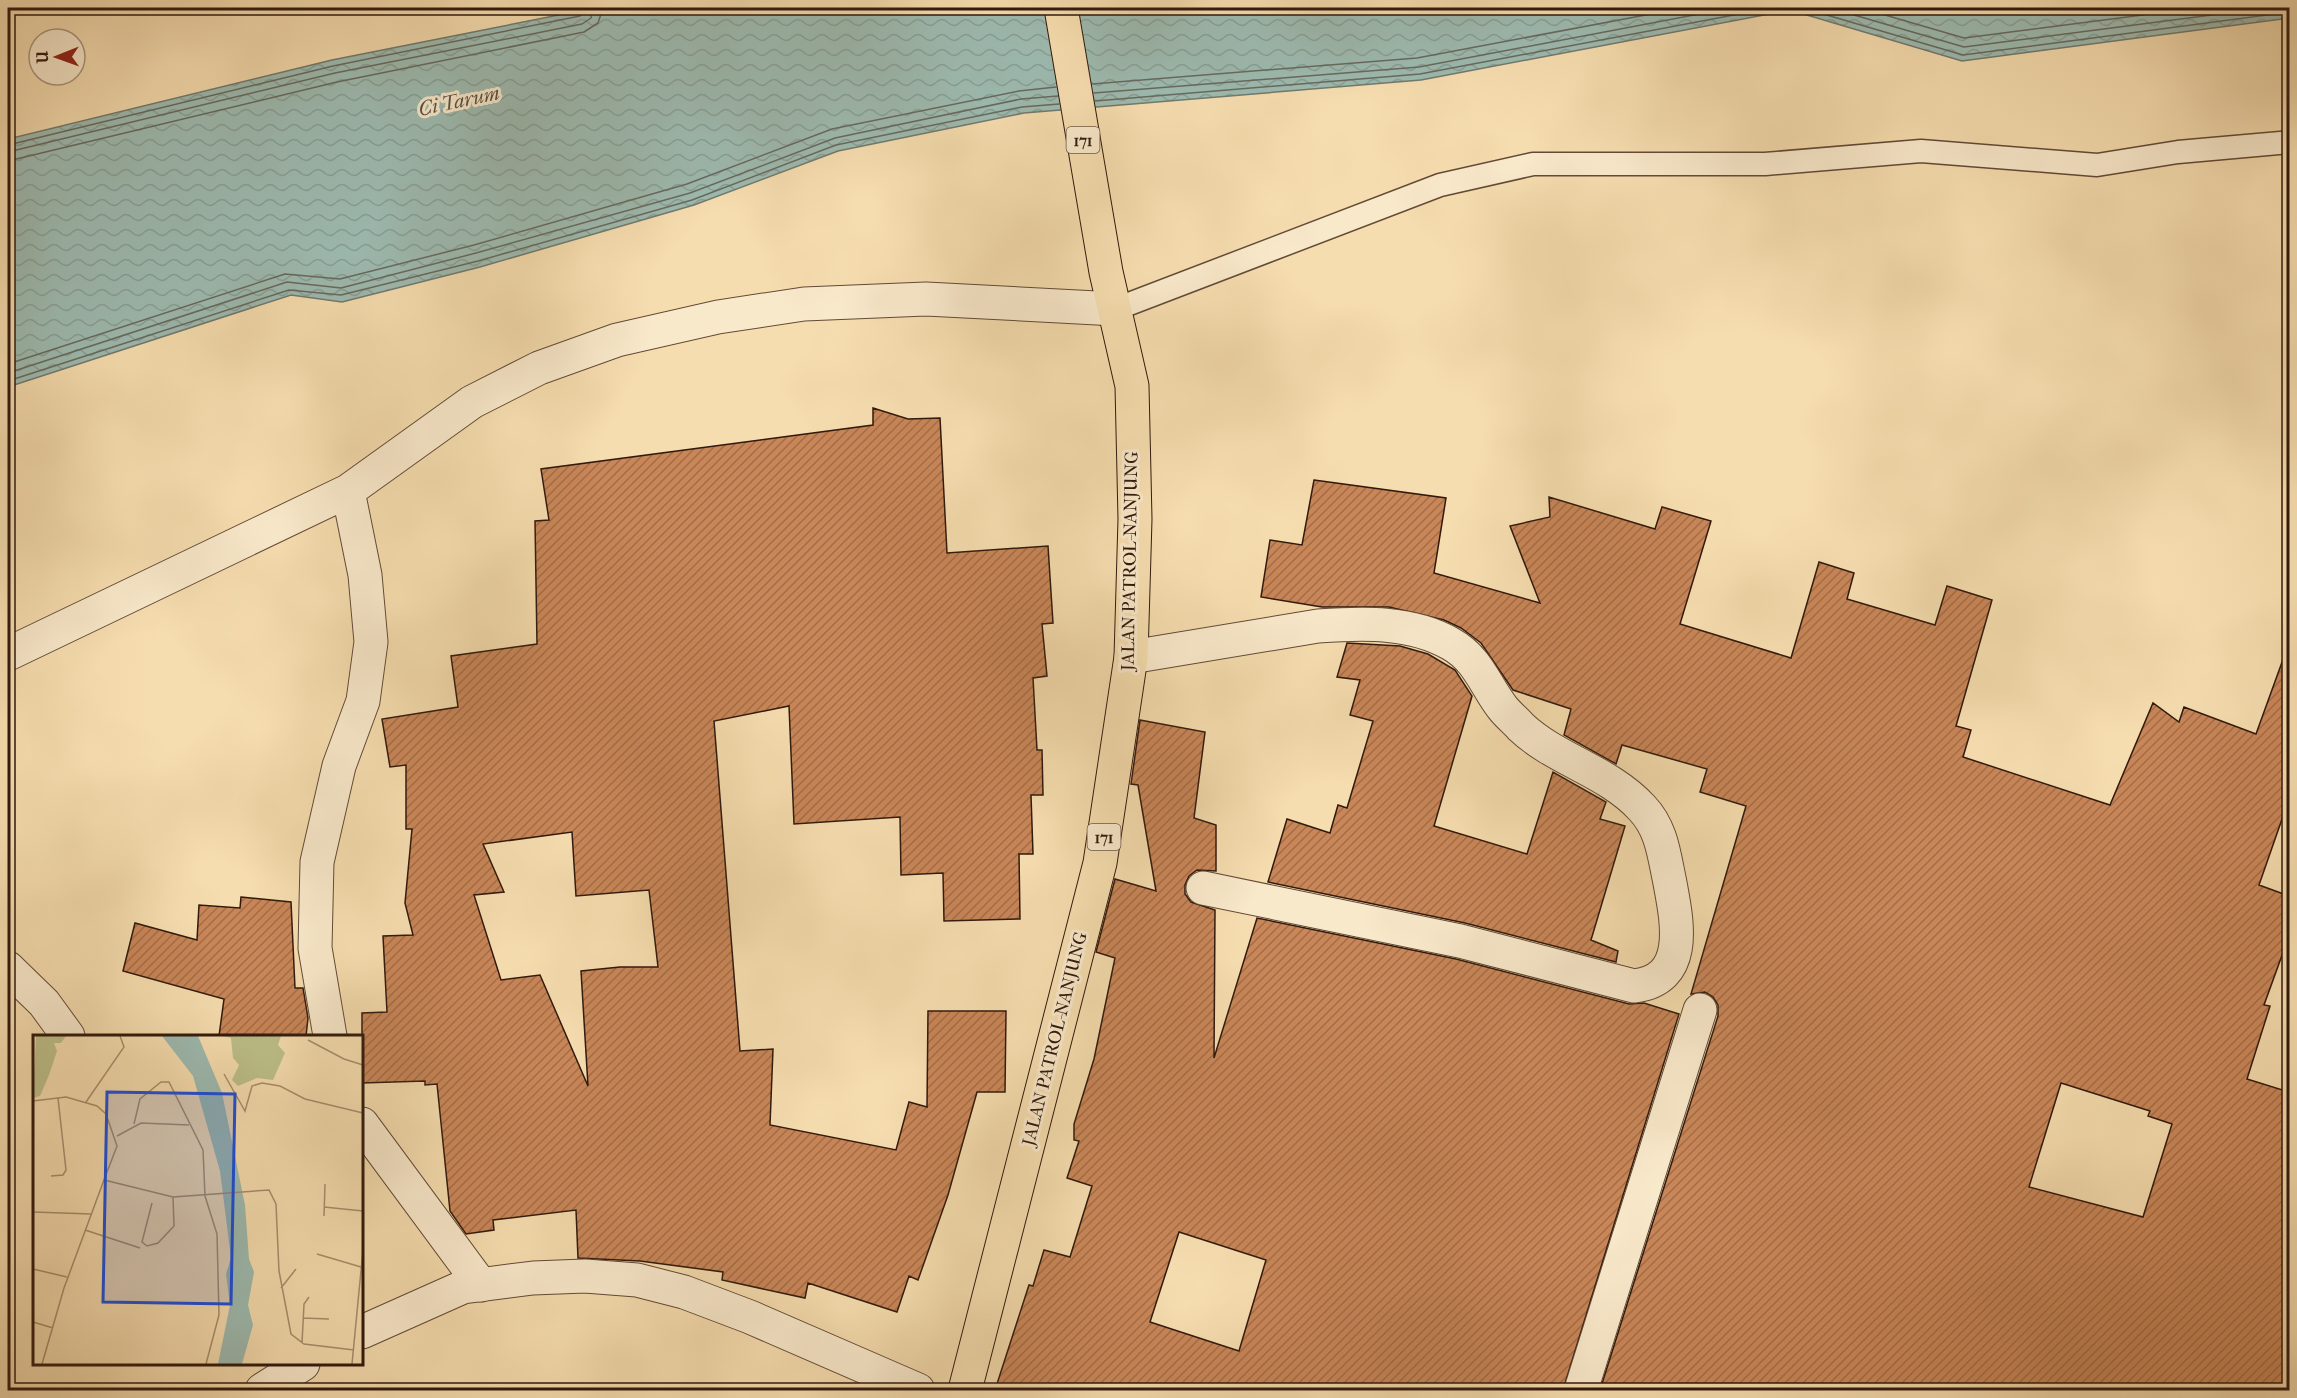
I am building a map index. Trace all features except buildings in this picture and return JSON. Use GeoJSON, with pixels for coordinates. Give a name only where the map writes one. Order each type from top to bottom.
{"type":"FeatureCollection","features":[{"type":"Feature","properties":{"kind":"main road","name":"JALAN PATROL-NANJUNG"},"geometry":{"type":"LineString","coordinates":[[965,1390],[1100,863],[1131,657],[1135,519],[1132,386],[1106,272],[1060,8]]}},
{"type":"Feature","properties":{"kind":"street"},"geometry":{"type":"LineString","coordinates":[[8,654],[348,490],[472,402],[539,368],[617,340],[718,317],[804,304],[927,299],[1116,309]]}},
{"type":"Feature","properties":{"kind":"street"},"geometry":{"type":"LineString","coordinates":[[330,1035],[315,948],[317,862],[339,766],[363,701],[371,642],[366,575],[348,490]]}},
{"type":"Feature","properties":{"kind":"street"},"geometry":{"type":"LineString","coordinates":[[1131,657],[1318,626],[1348,624],[1406,628],[1452,644],[1474,662],[1502,708],[1528,733],[1617,785],[1642,808],[1660,834],[1679,930],[1675,956],[1664,971],[1650,985],[1634,986],[1460,941],[1203,888]]}},
{"type":"Feature","properties":{"kind":"street"},"geometry":{"type":"LineString","coordinates":[[8,968],[44,1003],[67,1035]]}},
{"type":"Feature","properties":{"kind":"street"},"geometry":{"type":"LineString","coordinates":[[1581,1390],[1700,1010]]}},
{"type":"Feature","properties":{"kind":"street"},"geometry":{"type":"LineString","coordinates":[[363,1125],[481,1285]]}},
{"type":"Feature","properties":{"kind":"street"},"geometry":{"type":"LineString","coordinates":[[363,1332],[463,1287],[585,1276],[637,1280],[684,1293],[750,1317],[918,1390]]}},
{"type":"Feature","properties":{"kind":"street"},"geometry":{"type":"LineString","coordinates":[[262,1390],[301,1365]]}},
{"type":"Feature","properties":{"kind":"lane"},"geometry":{"type":"LineString","coordinates":[[1116,309],[1440,185],[1533,164],[1764,164],[1921,151],[2097,165],[2178,152],[2289,142]]}},
{"type":"Feature","properties":{"kind":"water","name":"Ci Tarum"},"geometry":{"type":"Polygon","coordinates":[[[594,8],[2289,8],[2289,18],[1962,61],[1790,10],[1421,80],[1024,113],[838,151],[694,205],[480,267],[342,302],[291,295],[8,387],[8,139],[332,60],[594,8]]]}}]}
